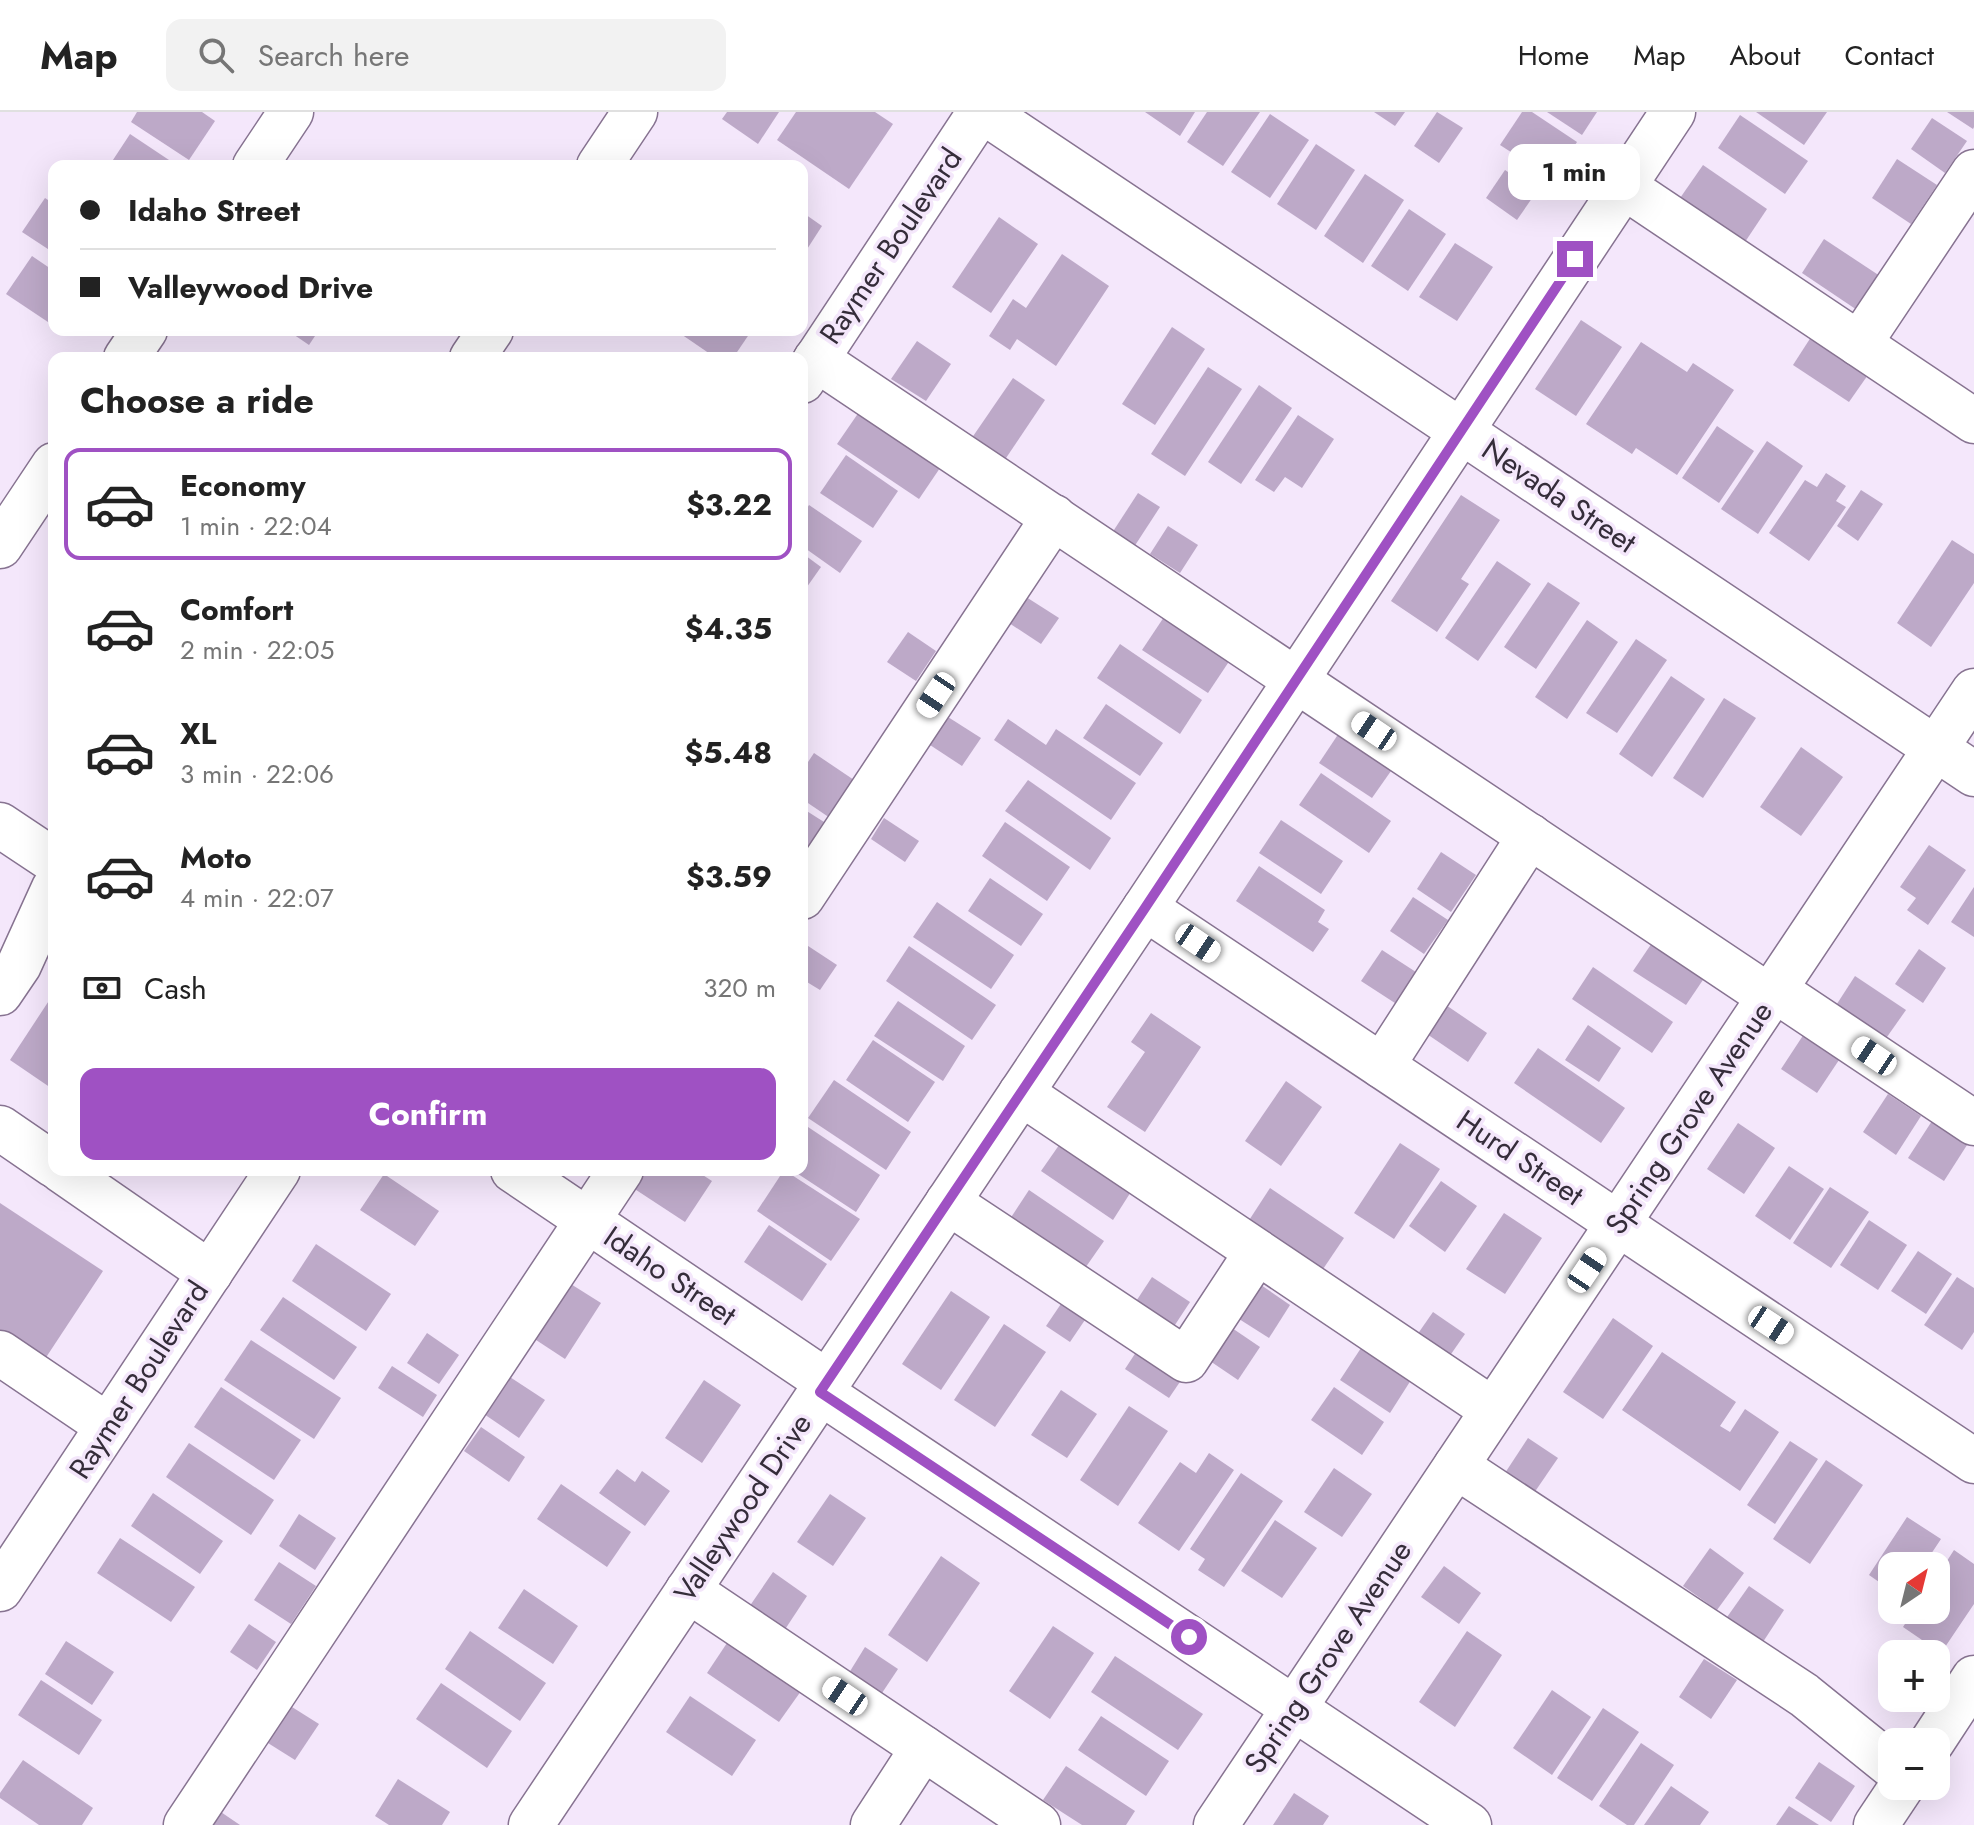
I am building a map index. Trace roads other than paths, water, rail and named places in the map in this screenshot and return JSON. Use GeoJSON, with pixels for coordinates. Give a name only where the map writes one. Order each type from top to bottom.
{"type":"FeatureCollection","features":[{"type":"Feature","properties":{"kind":"street"},"geometry":{"type":"LineString","coordinates":[[259,160],[291,112]]}},
{"type":"Feature","properties":{"kind":"street"},"geometry":{"type":"LineString","coordinates":[[603,160],[635,112]]}},
{"type":"Feature","properties":{"kind":"street","name":"Raymer Boulevard"},"geometry":{"type":"LineString","coordinates":[[809,370],[982,112]]}},
{"type":"Feature","properties":{"kind":"street","name":"Nevada Street"},"geometry":{"type":"LineString","coordinates":[[982,112],[1974,774]]}},
{"type":"Feature","properties":{"kind":"street","name":"Valleywood Drive"},"geometry":{"type":"LineString","coordinates":[[531,1825],[1673,112]]}},
{"type":"Feature","properties":{"kind":"street"},"geometry":{"type":"LineString","coordinates":[[1859,344],[1974,172]]}},
{"type":"Feature","properties":{"kind":"street"},"geometry":{"type":"LineString","coordinates":[[1623,186],[1974,421]]}},
{"type":"Feature","properties":{"kind":"street"},"geometry":{"type":"LineString","coordinates":[[809,370],[1054,517],[1530,836],[1974,1123]]}},
{"type":"Feature","properties":{"kind":"street"},"geometry":{"type":"LineString","coordinates":[[7,519],[48,472]]}},
{"type":"Feature","properties":{"kind":"street"},"geometry":{"type":"LineString","coordinates":[[808,888],[1054,517]]}},
{"type":"Feature","properties":{"kind":"street","name":"Spring Grove Avenue"},"geometry":{"type":"LineString","coordinates":[[1216,1825],[1974,691]]}},
{"type":"Feature","properties":{"kind":"street"},"geometry":{"type":"LineString","coordinates":[[0,825],[48,857]]}},
{"type":"Feature","properties":{"kind":"street"},"geometry":{"type":"LineString","coordinates":[[1382,1066],[1530,836]]}},
{"type":"Feature","properties":{"kind":"street"},"geometry":{"type":"LineString","coordinates":[[0,993],[19,965],[48,901]]}},
{"type":"Feature","properties":{"kind":"street","name":"Hurd Street"},"geometry":{"type":"LineString","coordinates":[[1145,908],[1974,1461]]}},
{"type":"Feature","properties":{"kind":"street"},"geometry":{"type":"LineString","coordinates":[[1021,1093],[1493,1410]]}},
{"type":"Feature","properties":{"kind":"street"},"geometry":{"type":"LineString","coordinates":[[0,1128],[48,1161]]}},
{"type":"Feature","properties":{"kind":"street"},"geometry":{"type":"LineString","coordinates":[[70,1176],[210,1273]]}},
{"type":"Feature","properties":{"kind":"street","name":"Raymer Boulevard"},"geometry":{"type":"LineString","coordinates":[[0,1589],[274,1176]]}},
{"type":"Feature","properties":{"kind":"street","name":"Idaho Street"},"geometry":{"type":"LineString","coordinates":[[522,1176],[824,1387],[1469,1825]]}},
{"type":"Feature","properties":{"kind":"street"},"geometry":{"type":"LineString","coordinates":[[186,1825],[617,1176]]}},
{"type":"Feature","properties":{"kind":"street"},"geometry":{"type":"LineString","coordinates":[[948,1202],[1186,1360],[1257,1252]]}},
{"type":"Feature","properties":{"kind":"street"},"geometry":{"type":"LineString","coordinates":[[0,1353],[108,1426]]}},
{"type":"Feature","properties":{"kind":"street"},"geometry":{"type":"LineString","coordinates":[[1456,1466],[1804,1695],[1878,1755]]}},
{"type":"Feature","properties":{"kind":"street"},"geometry":{"type":"LineString","coordinates":[[688,1590],[1038,1825]]}},
{"type":"Feature","properties":{"kind":"street"},"geometry":{"type":"LineString","coordinates":[[1941,1728],[1974,1678]]}},
{"type":"Feature","properties":{"kind":"street"},"geometry":{"type":"LineString","coordinates":[[873,1825],[923,1748]]}},
{"type":"Feature","properties":{"kind":"street"},"geometry":{"type":"LineString","coordinates":[[1876,1825],[1893,1800]]}}]}
